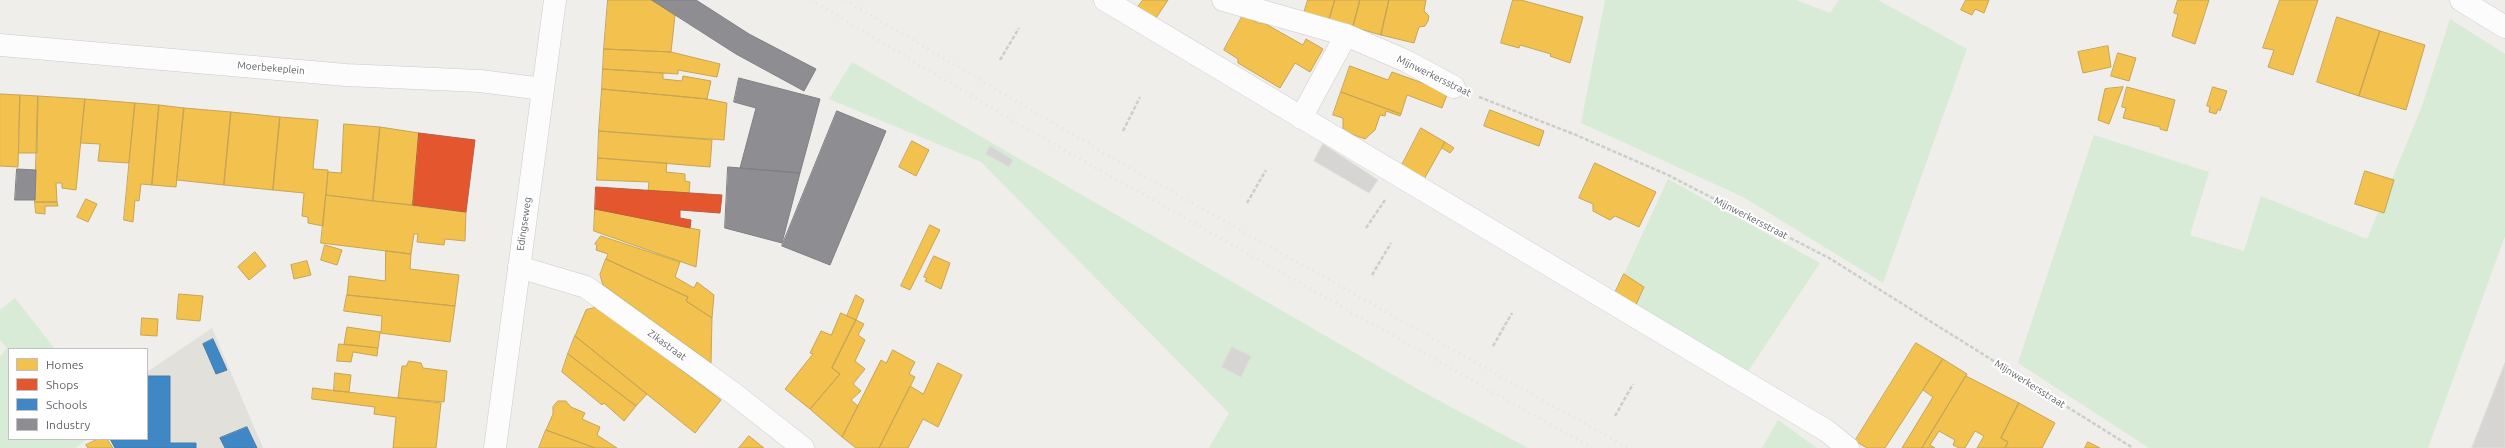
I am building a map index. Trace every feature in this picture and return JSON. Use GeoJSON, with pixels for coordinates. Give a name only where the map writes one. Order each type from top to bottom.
{"type":"FeatureCollection","features":[{"type":"Feature","properties":{"kind":"street","name":"Edingseweg"},"geometry":{"type":"LineString","coordinates":[[495,448],[554,0]]}},
{"type":"Feature","properties":{"kind":"street"},"geometry":{"type":"LineString","coordinates":[[1105,0],[1227,71],[1301,118],[1827,431],[1848,448]]}},
{"type":"Feature","properties":{"kind":"street","name":"Mijnwerkersstraat"},"geometry":{"type":"LineString","coordinates":[[1224,0],[1346,35],[1406,61],[1454,87]]}},
{"type":"Feature","properties":{"kind":"street"},"geometry":{"type":"LineString","coordinates":[[2462,0],[2505,27]]}},
{"type":"Feature","properties":{"kind":"street"},"geometry":{"type":"LineString","coordinates":[[1301,118],[1346,35]]}},
{"type":"Feature","properties":{"kind":"street","name":"Moerbekeplein"},"geometry":{"type":"LineString","coordinates":[[0,45],[346,75],[480,81],[543,89]]}},
{"type":"Feature","properties":{"kind":"street","name":"Zikastraat"},"geometry":{"type":"LineString","coordinates":[[519,267],[586,287],[727,388],[803,448]]}},
{"type":"Feature","properties":{"kind":"path"},"geometry":{"type":"LineString","coordinates":[[1000,60],[1019,28]]}},
{"type":"Feature","properties":{"kind":"path","name":"Mijnwerkersstraat"},"geometry":{"type":"LineString","coordinates":[[1454,87],[1576,135],[1668,175],[1829,258],[2133,448]]}},
{"type":"Feature","properties":{"kind":"path"},"geometry":{"type":"LineString","coordinates":[[1123,131],[1140,97]]}},
{"type":"Feature","properties":{"kind":"path"},"geometry":{"type":"LineString","coordinates":[[1247,203],[1266,170]]}},
{"type":"Feature","properties":{"kind":"path"},"geometry":{"type":"LineString","coordinates":[[1366,228],[1402,178]]}},
{"type":"Feature","properties":{"kind":"path"},"geometry":{"type":"LineString","coordinates":[[1372,275],[1391,243]]}},
{"type":"Feature","properties":{"kind":"path"},"geometry":{"type":"LineString","coordinates":[[1493,346],[1512,313]]}},
{"type":"Feature","properties":{"kind":"path"},"geometry":{"type":"LineString","coordinates":[[1615,416],[1633,384]]}},
{"type":"Feature","properties":{"kind":"shaded area"},"geometry":{"type":"Polygon","coordinates":[[[212,328],[263,448],[115,448],[111,440],[148,440],[148,371],[212,328]]]}},
{"type":"Feature","properties":{"kind":"green space"},"geometry":{"type":"Polygon","coordinates":[[[1605,0],[1796,0],[1830,13],[1839,0],[1878,0],[1967,49],[1883,283],[1743,197],[1581,123],[1605,0]]]}},
{"type":"Feature","properties":{"kind":"green space"},"geometry":{"type":"Polygon","coordinates":[[[2450,19],[2505,54],[2505,236],[2428,448],[2149,448],[2018,363],[2094,135],[2209,172],[2190,235],[2244,251],[2261,196],[2367,239],[2421,109],[2450,19]]]}},
{"type":"Feature","properties":{"kind":"green space"},"geometry":{"type":"Polygon","coordinates":[[[852,62],[1421,391],[1528,448],[1209,448],[1229,413],[981,162],[829,99],[852,62]]]}},
{"type":"Feature","properties":{"kind":"green space"},"geometry":{"type":"Polygon","coordinates":[[[1668,179],[1820,263],[1747,373],[1635,307],[1644,287],[1624,274],[1668,179]]]}},
{"type":"Feature","properties":{"kind":"green space"},"geometry":{"type":"Polygon","coordinates":[[[15,298],[54,348],[8,348],[8,440],[87,440],[75,448],[0,448],[0,357],[7,348],[0,340],[0,310],[15,298]]]}},
{"type":"Feature","properties":{"kind":"green space"},"geometry":{"type":"Polygon","coordinates":[[[1778,420],[1817,448],[1762,448],[1778,420]]]}},
{"type":"Feature","properties":{"kind":"building: Homes"},"geometry":{"type":"Polygon","coordinates":[[[608,0],[652,0],[675,15],[671,52],[604,49],[608,0]]]}},
{"type":"Feature","properties":{"kind":"building: Homes"},"geometry":{"type":"Polygon","coordinates":[[[1143,0],[1168,0],[1156,18],[1138,7],[1143,0]]]}},
{"type":"Feature","properties":{"kind":"building: Homes"},"geometry":{"type":"Polygon","coordinates":[[[1308,0],[1335,0],[1329,20],[1304,13],[1308,0]]]}},
{"type":"Feature","properties":{"kind":"building: Homes"},"geometry":{"type":"Polygon","coordinates":[[[1335,0],[1360,0],[1353,27],[1329,20],[1335,0]]]}},
{"type":"Feature","properties":{"kind":"building: Homes"},"geometry":{"type":"Polygon","coordinates":[[[1360,0],[1389,0],[1381,35],[1353,27],[1360,0]]]}},
{"type":"Feature","properties":{"kind":"building: Homes"},"geometry":{"type":"Polygon","coordinates":[[[1389,0],[1426,0],[1424,11],[1429,16],[1428,21],[1425,26],[1419,27],[1414,43],[1381,35],[1389,0]]]}},
{"type":"Feature","properties":{"kind":"building: Homes"},"geometry":{"type":"Polygon","coordinates":[[[1513,0],[1521,0],[1583,17],[1570,63],[1550,56],[1551,54],[1520,45],[1519,48],[1501,43],[1513,0]]]}},
{"type":"Feature","properties":{"kind":"building: Homes"},"geometry":{"type":"Polygon","coordinates":[[[1966,0],[1989,0],[1984,13],[1975,9],[1972,15],[1961,10],[1966,0]]]}},
{"type":"Feature","properties":{"kind":"building: Homes"},"geometry":{"type":"Polygon","coordinates":[[[2178,0],[2209,0],[2195,44],[2172,36],[2178,14],[2174,13],[2178,0]]]}},
{"type":"Feature","properties":{"kind":"building: Homes"},"geometry":{"type":"Polygon","coordinates":[[[2280,0],[2318,0],[2293,75],[2268,67],[2274,50],[2263,48],[2280,0]]]}},
{"type":"Feature","properties":{"kind":"building: Homes"},"geometry":{"type":"Polygon","coordinates":[[[1243,15],[1260,24],[1262,22],[1303,45],[1306,39],[1323,49],[1310,72],[1295,63],[1280,88],[1238,63],[1238,59],[1224,50],[1243,15]]]}},
{"type":"Feature","properties":{"kind":"building: Homes"},"geometry":{"type":"Polygon","coordinates":[[[2337,17],[2380,31],[2359,96],[2317,82],[2337,17]]]}},
{"type":"Feature","properties":{"kind":"building: Homes"},"geometry":{"type":"Polygon","coordinates":[[[2380,31],[2425,45],[2406,110],[2359,96],[2380,31]]]}},
{"type":"Feature","properties":{"kind":"building: Homes"},"geometry":{"type":"Polygon","coordinates":[[[2108,46],[2111,67],[2083,73],[2078,52],[2108,46]]]}},
{"type":"Feature","properties":{"kind":"building: Homes"},"geometry":{"type":"Polygon","coordinates":[[[604,49],[671,52],[720,64],[717,77],[678,70],[678,74],[603,69],[604,49]]]}},
{"type":"Feature","properties":{"kind":"building: Homes"},"geometry":{"type":"Polygon","coordinates":[[[2118,53],[2136,58],[2129,81],[2111,76],[2118,53]]]}},
{"type":"Feature","properties":{"kind":"building: Homes"},"geometry":{"type":"Polygon","coordinates":[[[1350,66],[1388,80],[1392,72],[1448,92],[1442,108],[1407,95],[1401,114],[1341,92],[1350,66]]]}},
{"type":"Feature","properties":{"kind":"building: Homes"},"geometry":{"type":"Polygon","coordinates":[[[603,69],[663,73],[663,79],[682,81],[683,76],[711,81],[707,99],[602,89],[603,69]]]}},
{"type":"Feature","properties":{"kind":"building: Homes"},"geometry":{"type":"Polygon","coordinates":[[[2123,87],[2109,124],[2098,120],[2105,89],[2123,87]]]}},
{"type":"Feature","properties":{"kind":"building: Homes"},"geometry":{"type":"Polygon","coordinates":[[[2127,87],[2175,100],[2167,131],[2160,129],[2160,127],[2123,118],[2126,108],[2122,107],[2127,87]]]}},
{"type":"Feature","properties":{"kind":"building: Homes"},"geometry":{"type":"Polygon","coordinates":[[[2213,87],[2227,91],[2220,111],[2218,109],[2216,114],[2209,112],[2210,107],[2207,106],[2213,87]]]}},
{"type":"Feature","properties":{"kind":"building: Homes"},"geometry":{"type":"Polygon","coordinates":[[[602,89],[707,99],[727,103],[724,140],[599,131],[602,89]]]}},
{"type":"Feature","properties":{"kind":"building: Homes"},"geometry":{"type":"Polygon","coordinates":[[[1341,92],[1401,114],[1400,116],[1386,111],[1385,116],[1380,115],[1375,130],[1365,139],[1343,131],[1343,118],[1333,115],[1341,92]]]}},
{"type":"Feature","properties":{"kind":"building: Homes"},"geometry":{"type":"Polygon","coordinates":[[[0,94],[20,95],[18,167],[0,166],[0,94]]]}},
{"type":"Feature","properties":{"kind":"building: Homes"},"geometry":{"type":"Polygon","coordinates":[[[20,95],[38,96],[37,153],[19,153],[20,95]]]}},
{"type":"Feature","properties":{"kind":"building: Homes"},"geometry":{"type":"Polygon","coordinates":[[[38,96],[85,99],[76,190],[62,188],[62,183],[56,183],[57,202],[35,202],[38,96]]]}},
{"type":"Feature","properties":{"kind":"building: Homes"},"geometry":{"type":"Polygon","coordinates":[[[85,99],[135,103],[129,163],[98,161],[100,144],[81,143],[85,99]]]}},
{"type":"Feature","properties":{"kind":"building: Homes"},"geometry":{"type":"Polygon","coordinates":[[[135,103],[159,105],[152,185],[141,184],[139,201],[135,200],[133,222],[124,220],[135,103]]]}},
{"type":"Feature","properties":{"kind":"building: Homes"},"geometry":{"type":"Polygon","coordinates":[[[159,105],[184,108],[176,187],[152,185],[159,105]]]}},
{"type":"Feature","properties":{"kind":"building: Homes"},"geometry":{"type":"Polygon","coordinates":[[[184,108],[231,112],[224,185],[177,180],[184,108]]]}},
{"type":"Feature","properties":{"kind":"building: Homes"},"geometry":{"type":"Polygon","coordinates":[[[1490,110],[1544,131],[1539,146],[1484,126],[1490,110]]]}},
{"type":"Feature","properties":{"kind":"building: Homes"},"geometry":{"type":"Polygon","coordinates":[[[231,112],[280,117],[273,190],[224,185],[231,112]]]}},
{"type":"Feature","properties":{"kind":"building: Homes"},"geometry":{"type":"Polygon","coordinates":[[[280,117],[318,120],[313,169],[328,170],[323,226],[308,223],[308,217],[302,216],[304,193],[273,190],[280,117]]]}},
{"type":"Feature","properties":{"kind":"building: Homes"},"geometry":{"type":"Polygon","coordinates":[[[344,124],[380,127],[373,201],[326,195],[328,172],[341,173],[344,124]]]}},
{"type":"Feature","properties":{"kind":"building: Homes"},"geometry":{"type":"Polygon","coordinates":[[[380,127],[419,133],[413,205],[373,201],[380,127]]]}},
{"type":"Feature","properties":{"kind":"building: Homes"},"geometry":{"type":"Polygon","coordinates":[[[1421,128],[1445,142],[1423,181],[1401,167],[1421,128]]]}},
{"type":"Feature","properties":{"kind":"building: Homes"},"geometry":{"type":"Polygon","coordinates":[[[599,131],[712,140],[710,167],[598,158],[599,131]]]}},
{"type":"Feature","properties":{"kind":"building: Homes"},"geometry":{"type":"Polygon","coordinates":[[[912,141],[929,150],[916,176],[899,167],[912,141]]]}},
{"type":"Feature","properties":{"kind":"building: Homes"},"geometry":{"type":"Polygon","coordinates":[[[1445,142],[1454,148],[1450,153],[1442,148],[1445,142]]]}},
{"type":"Feature","properties":{"kind":"building: Homes"},"geometry":{"type":"Polygon","coordinates":[[[598,158],[667,163],[666,172],[685,174],[685,181],[690,182],[689,193],[648,191],[649,182],[597,180],[598,158]]]}},
{"type":"Feature","properties":{"kind":"building: Homes"},"geometry":{"type":"Polygon","coordinates":[[[1595,163],[1656,192],[1639,227],[1615,216],[1610,220],[1593,211],[1593,204],[1579,198],[1595,163]]]}},
{"type":"Feature","properties":{"kind":"building: Homes"},"geometry":{"type":"Polygon","coordinates":[[[2365,171],[2394,180],[2384,213],[2355,204],[2365,171]]]}},
{"type":"Feature","properties":{"kind":"building: Homes"},"geometry":{"type":"Polygon","coordinates":[[[326,195],[466,212],[465,241],[445,239],[444,245],[417,242],[418,234],[414,234],[411,254],[321,243],[326,195]]]}},
{"type":"Feature","properties":{"kind":"building: Homes"},"geometry":{"type":"Polygon","coordinates":[[[86,199],[97,204],[88,222],[77,217],[86,199]]]}},
{"type":"Feature","properties":{"kind":"building: Homes"},"geometry":{"type":"Polygon","coordinates":[[[35,202],[57,202],[58,206],[45,206],[45,214],[36,213],[35,202]]]}},
{"type":"Feature","properties":{"kind":"building: Homes"},"geometry":{"type":"Polygon","coordinates":[[[595,209],[700,230],[696,267],[594,231],[595,209]]]}},
{"type":"Feature","properties":{"kind":"building: Homes"},"geometry":{"type":"Polygon","coordinates":[[[930,225],[940,230],[910,290],[901,286],[930,225]]]}},
{"type":"Feature","properties":{"kind":"building: Homes"},"geometry":{"type":"Polygon","coordinates":[[[601,236],[680,262],[675,277],[694,288],[697,282],[714,295],[712,318],[686,301],[688,297],[606,259],[608,254],[596,250],[597,245],[595,244],[601,236]]]}},
{"type":"Feature","properties":{"kind":"building: Homes"},"geometry":{"type":"Polygon","coordinates":[[[325,245],[342,250],[337,265],[321,260],[325,245]]]}},
{"type":"Feature","properties":{"kind":"building: Homes"},"geometry":{"type":"Polygon","coordinates":[[[386,251],[411,254],[410,269],[459,275],[455,306],[347,295],[349,276],[385,281],[386,251]]]}},
{"type":"Feature","properties":{"kind":"building: Homes"},"geometry":{"type":"Polygon","coordinates":[[[255,252],[266,266],[249,280],[238,267],[255,252]]]}},
{"type":"Feature","properties":{"kind":"building: Homes"},"geometry":{"type":"Polygon","coordinates":[[[934,256],[950,263],[941,289],[925,281],[927,278],[924,277],[934,256]]]}},
{"type":"Feature","properties":{"kind":"building: Homes"},"geometry":{"type":"Polygon","coordinates":[[[606,259],[688,297],[686,301],[712,318],[711,363],[603,285],[600,275],[606,259]]]}},
{"type":"Feature","properties":{"kind":"building: Homes"},"geometry":{"type":"Polygon","coordinates":[[[307,261],[311,275],[294,279],[291,265],[307,261]]]}},
{"type":"Feature","properties":{"kind":"building: Homes"},"geometry":{"type":"Polygon","coordinates":[[[1624,274],[1644,287],[1635,307],[1614,295],[1624,274]]]}},
{"type":"Feature","properties":{"kind":"building: Homes"},"geometry":{"type":"Polygon","coordinates":[[[179,294],[203,296],[200,321],[177,319],[179,294]]]}},
{"type":"Feature","properties":{"kind":"building: Homes"},"geometry":{"type":"Polygon","coordinates":[[[347,295],[455,306],[450,342],[380,333],[378,348],[344,344],[347,327],[381,332],[382,316],[344,311],[347,295]]]}},
{"type":"Feature","properties":{"kind":"building: Homes"},"geometry":{"type":"Polygon","coordinates":[[[856,295],[864,300],[856,320],[847,316],[856,295]]]}},
{"type":"Feature","properties":{"kind":"building: Homes"},"geometry":{"type":"Polygon","coordinates":[[[598,307],[721,400],[695,433],[575,336],[586,310],[598,307]]]}},
{"type":"Feature","properties":{"kind":"building: Homes"},"geometry":{"type":"Polygon","coordinates":[[[841,313],[856,320],[832,368],[840,374],[810,409],[785,389],[813,354],[810,353],[821,331],[831,335],[841,313]]]}},
{"type":"Feature","properties":{"kind":"building: Homes"},"geometry":{"type":"Polygon","coordinates":[[[142,318],[158,319],[157,336],[141,335],[142,318]]]}},
{"type":"Feature","properties":{"kind":"building: Homes"},"geometry":{"type":"Polygon","coordinates":[[[856,320],[864,324],[858,335],[865,340],[855,361],[865,369],[853,384],[861,391],[851,400],[858,406],[842,437],[810,409],[840,374],[832,368],[856,320]]]}},
{"type":"Feature","properties":{"kind":"building: Homes"},"geometry":{"type":"Polygon","coordinates":[[[575,336],[647,394],[636,406],[568,354],[575,336]]]}},
{"type":"Feature","properties":{"kind":"building: Homes"},"geometry":{"type":"Polygon","coordinates":[[[1916,343],[1943,359],[1885,448],[1867,448],[1855,441],[1916,343]]]}},
{"type":"Feature","properties":{"kind":"building: Homes"},"geometry":{"type":"Polygon","coordinates":[[[339,344],[378,348],[377,356],[353,352],[351,362],[337,361],[339,344]]]}},
{"type":"Feature","properties":{"kind":"building: Homes"},"geometry":{"type":"Polygon","coordinates":[[[893,350],[915,362],[909,374],[915,377],[879,448],[856,448],[842,437],[881,360],[886,363],[893,350]]]}},
{"type":"Feature","properties":{"kind":"building: Homes"},"geometry":{"type":"Polygon","coordinates":[[[568,354],[636,406],[624,421],[604,403],[602,405],[562,372],[568,354]]]}},
{"type":"Feature","properties":{"kind":"building: Homes"},"geometry":{"type":"Polygon","coordinates":[[[1943,359],[1967,374],[1922,448],[1902,448],[1933,397],[1923,390],[1943,359]]]}},
{"type":"Feature","properties":{"kind":"building: Homes"},"geometry":{"type":"Polygon","coordinates":[[[409,361],[421,363],[423,368],[447,371],[444,402],[398,398],[402,366],[406,366],[409,361]]]}},
{"type":"Feature","properties":{"kind":"building: Homes"},"geometry":{"type":"Polygon","coordinates":[[[938,363],[962,375],[938,427],[923,419],[908,448],[879,448],[910,386],[923,394],[938,363]]]}},
{"type":"Feature","properties":{"kind":"building: Homes"},"geometry":{"type":"Polygon","coordinates":[[[335,373],[351,375],[349,392],[334,391],[335,373]]]}},
{"type":"Feature","properties":{"kind":"building: Homes"},"geometry":{"type":"Polygon","coordinates":[[[1966,376],[2019,403],[2001,438],[2008,442],[2005,448],[1977,448],[1984,436],[1975,431],[1965,448],[1959,448],[1953,445],[1955,440],[1939,431],[1930,445],[1935,448],[1922,448],[1966,376]]]}},
{"type":"Feature","properties":{"kind":"building: Homes"},"geometry":{"type":"Polygon","coordinates":[[[313,388],[441,403],[436,448],[393,448],[396,417],[374,414],[375,407],[312,399],[313,388]]]}},
{"type":"Feature","properties":{"kind":"building: Homes"},"geometry":{"type":"Polygon","coordinates":[[[558,401],[566,401],[571,407],[585,413],[582,419],[600,427],[597,435],[617,448],[595,448],[546,430],[553,414],[553,407],[558,401]]]}},
{"type":"Feature","properties":{"kind":"building: Homes"},"geometry":{"type":"Polygon","coordinates":[[[2019,403],[2055,423],[2042,448],[2005,448],[2008,442],[2001,438],[2019,403]]]}},
{"type":"Feature","properties":{"kind":"building: Homes"},"geometry":{"type":"Polygon","coordinates":[[[546,430],[595,448],[539,448],[546,430]]]}},
{"type":"Feature","properties":{"kind":"building: Homes"},"geometry":{"type":"Polygon","coordinates":[[[749,436],[764,448],[739,448],[749,436]]]}},
{"type":"Feature","properties":{"kind":"building: Homes"},"geometry":{"type":"Polygon","coordinates":[[[96,440],[108,440],[113,448],[88,448],[86,445],[96,440]]]}},
{"type":"Feature","properties":{"kind":"building: Homes"},"geometry":{"type":"Polygon","coordinates":[[[2088,442],[2100,448],[2085,448],[2088,442]]]}},
{"type":"Feature","properties":{"kind":"building: Shops"},"geometry":{"type":"Polygon","coordinates":[[[419,133],[475,140],[466,212],[413,205],[419,133]]]}},
{"type":"Feature","properties":{"kind":"building: Shops"},"geometry":{"type":"Polygon","coordinates":[[[596,187],[722,195],[720,213],[680,210],[680,218],[691,220],[690,228],[595,209],[596,187]]]}},
{"type":"Feature","properties":{"kind":"building: Schools"},"geometry":{"type":"Polygon","coordinates":[[[213,339],[227,370],[216,374],[203,344],[213,339]]]}},
{"type":"Feature","properties":{"kind":"building: Schools"},"geometry":{"type":"Polygon","coordinates":[[[148,376],[170,376],[170,443],[196,443],[196,448],[115,448],[111,440],[148,440],[148,376]]]}},
{"type":"Feature","properties":{"kind":"building: Schools"},"geometry":{"type":"Polygon","coordinates":[[[247,427],[257,448],[225,448],[220,438],[247,427]]]}},
{"type":"Feature","properties":{"kind":"building: Industry"},"geometry":{"type":"Polygon","coordinates":[[[652,0],[696,0],[749,34],[816,69],[804,91],[736,54],[652,0]]]}},
{"type":"Feature","properties":{"kind":"building: Industry"},"geometry":{"type":"Polygon","coordinates":[[[739,78],[820,99],[800,173],[740,168],[756,108],[734,102],[739,78]]]}},
{"type":"Feature","properties":{"kind":"building: Industry"},"geometry":{"type":"Polygon","coordinates":[[[837,111],[886,131],[830,265],[782,246],[837,111]]]}},
{"type":"Feature","properties":{"kind":"building: Industry"},"geometry":{"type":"Polygon","coordinates":[[[728,167],[800,173],[782,243],[725,228],[728,167]]]}},
{"type":"Feature","properties":{"kind":"building: Industry"},"geometry":{"type":"Polygon","coordinates":[[[17,169],[36,170],[35,200],[15,200],[17,169]]]}},
{"type":"Feature","properties":{"kind":"building: Other"},"geometry":{"type":"Polygon","coordinates":[[[1323,144],[1378,180],[1369,193],[1314,161],[1323,144]]]}},
{"type":"Feature","properties":{"kind":"building: Other"},"geometry":{"type":"Polygon","coordinates":[[[990,146],[1013,160],[1009,167],[986,154],[990,146]]]}},
{"type":"Feature","properties":{"kind":"building: Other"},"geometry":{"type":"Polygon","coordinates":[[[1232,347],[1251,356],[1241,377],[1222,367],[1232,347]]]}},
{"type":"Feature","properties":{"kind":"building: Other"},"geometry":{"type":"Polygon","coordinates":[[[2505,363],[2505,448],[2472,448],[2505,363]]]}},
{"type":"Feature","properties":{"kind":"railway"},"geometry":{"type":"LineString","coordinates":[[811,0],[1015,122],[1592,448]]}},
{"type":"Feature","properties":{"kind":"railway"},"geometry":{"type":"LineString","coordinates":[[845,0],[1114,159],[1628,448]]}}]}
